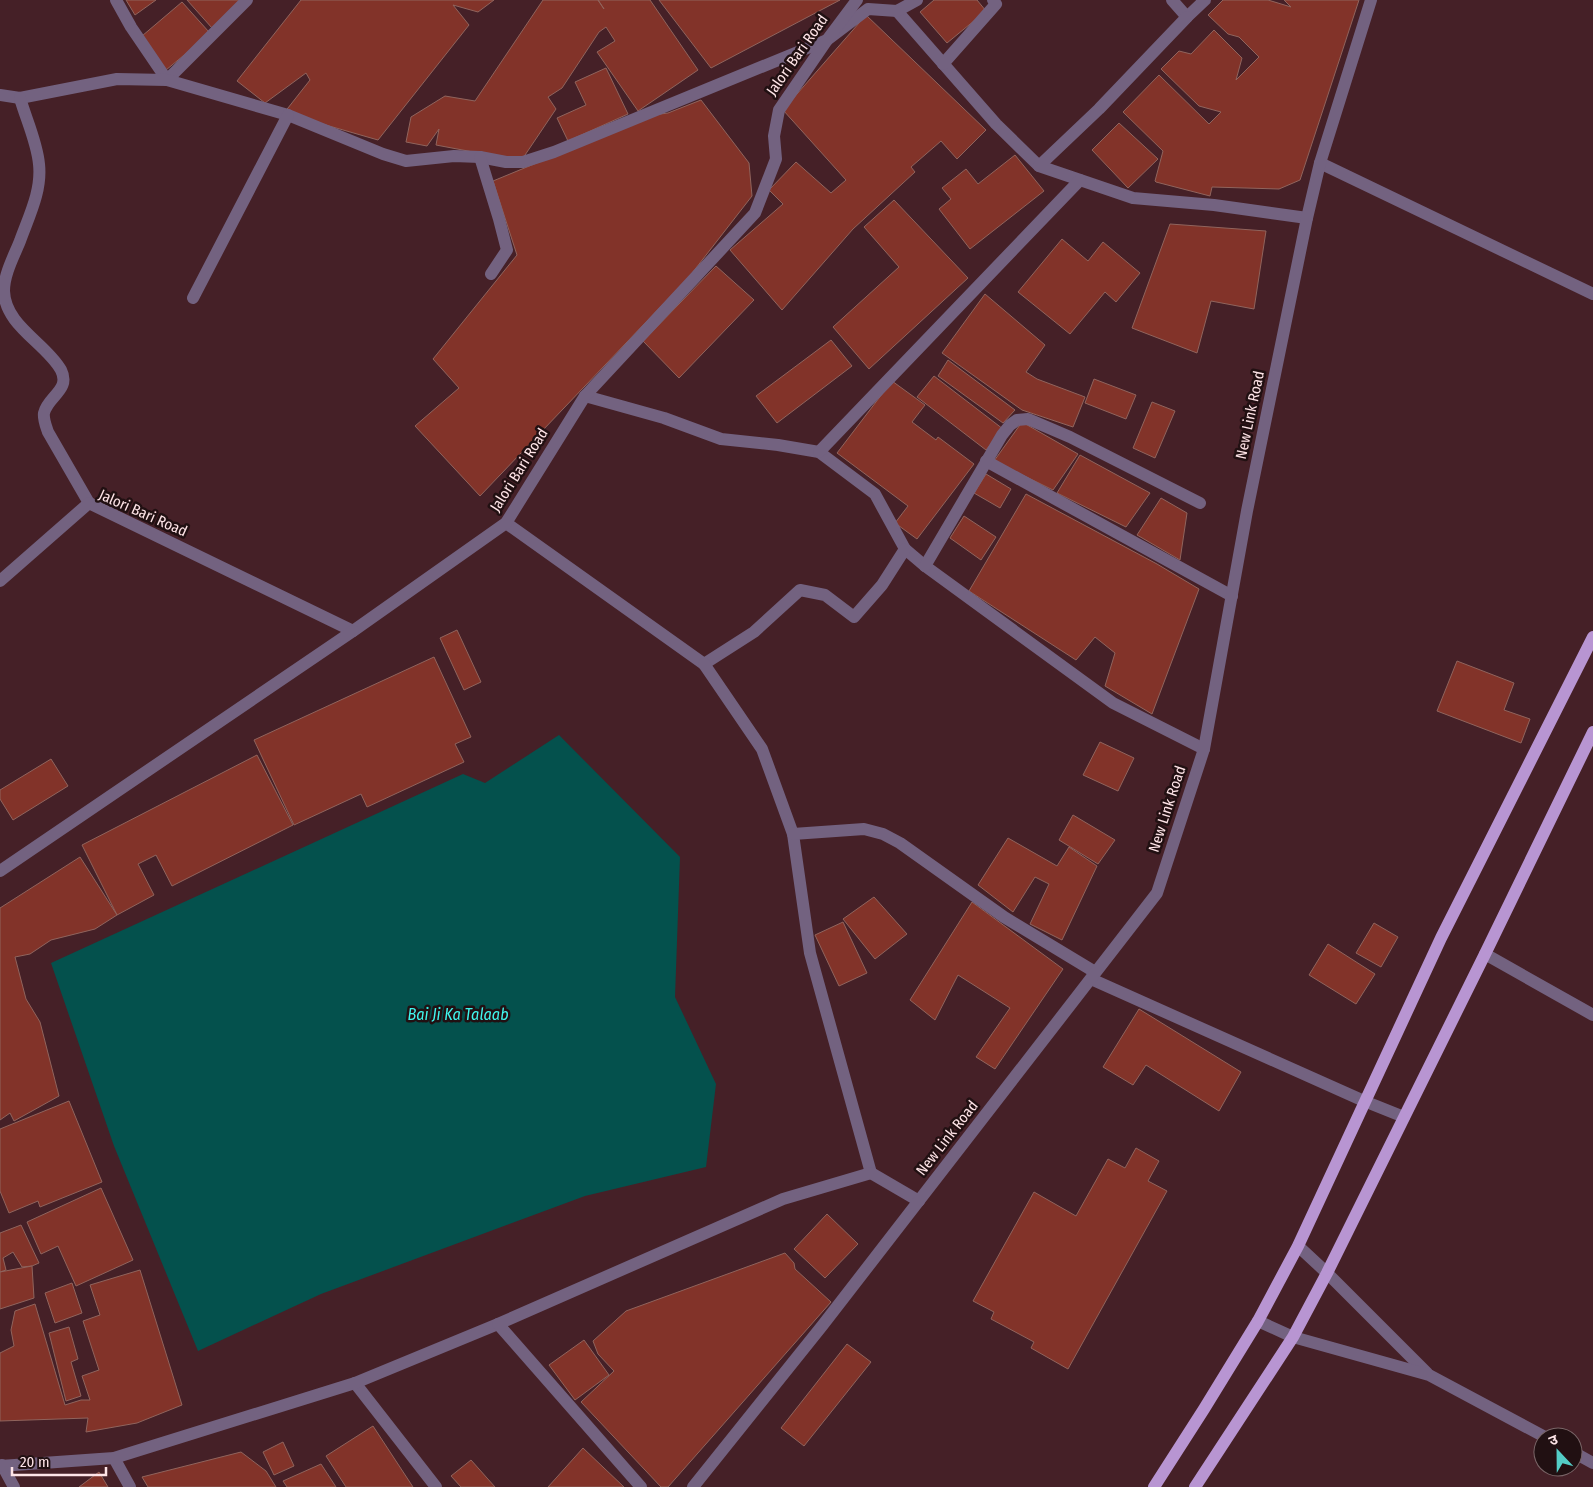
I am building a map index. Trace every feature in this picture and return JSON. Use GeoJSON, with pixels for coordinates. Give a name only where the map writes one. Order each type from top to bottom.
{"type":"FeatureCollection","features":[{"type":"Feature","properties":{"kind":"main road"},"geometry":{"type":"LineString","coordinates":[[1154,1487],[1258,1321],[1298,1246],[1458,903],[1593,637]]}},
{"type":"Feature","properties":{"kind":"main road"},"geometry":{"type":"LineString","coordinates":[[1195,1487],[1293,1337],[1327,1273],[1593,732]]}},
{"type":"Feature","properties":{"kind":"street"},"geometry":{"type":"LineString","coordinates":[[116,0],[167,80]]}},
{"type":"Feature","properties":{"kind":"street"},"geometry":{"type":"LineString","coordinates":[[167,80],[247,0]]}},
{"type":"Feature","properties":{"kind":"street","name":"Jalori Bari Road"},"geometry":{"type":"LineString","coordinates":[[0,581],[89,503],[353,631],[506,523],[585,396],[755,212],[776,159],[774,136],[779,110],[857,0]]}},
{"type":"Feature","properties":{"kind":"street"},"geometry":{"type":"LineString","coordinates":[[0,96],[20,98],[117,79],[167,80],[288,115],[383,154],[406,161],[438,157],[480,157],[506,162],[523,162],[539,158],[827,40],[868,9],[897,12],[917,0]]}},
{"type":"Feature","properties":{"kind":"street"},"geometry":{"type":"LineString","coordinates":[[1172,0],[1187,17]]}},
{"type":"Feature","properties":{"kind":"street"},"geometry":{"type":"LineString","coordinates":[[1038,166],[1099,109],[1205,0]]}},
{"type":"Feature","properties":{"kind":"street","name":"New Link Road"},"geometry":{"type":"LineString","coordinates":[[693,1487],[822,1326],[1157,893],[1204,749],[1247,511],[1307,218],[1320,163],[1371,0]]}},
{"type":"Feature","properties":{"kind":"street"},"geometry":{"type":"LineString","coordinates":[[943,64],[997,1]]}},
{"type":"Feature","properties":{"kind":"street"},"geometry":{"type":"LineString","coordinates":[[897,12],[996,124],[1038,166],[1133,198],[1214,205],[1307,218]]}},
{"type":"Feature","properties":{"kind":"street"},"geometry":{"type":"LineString","coordinates":[[20,98],[37,154],[39,181],[35,202],[7,275],[4,291],[9,309],[16,320],[61,370],[64,382],[62,388],[44,412],[44,419],[48,432],[89,503]]}},
{"type":"Feature","properties":{"kind":"street"},"geometry":{"type":"LineString","coordinates":[[193,298],[288,115]]}},
{"type":"Feature","properties":{"kind":"street"},"geometry":{"type":"LineString","coordinates":[[480,157],[507,250],[491,274]]}},
{"type":"Feature","properties":{"kind":"street"},"geometry":{"type":"LineString","coordinates":[[1320,163],[1593,294]]}},
{"type":"Feature","properties":{"kind":"street"},"geometry":{"type":"LineString","coordinates":[[819,452],[1080,180]]}},
{"type":"Feature","properties":{"kind":"street"},"geometry":{"type":"LineString","coordinates":[[585,396],[664,418],[721,438],[819,452],[875,494],[905,549],[925,566],[1113,703],[1204,749]]}},
{"type":"Feature","properties":{"kind":"street"},"geometry":{"type":"LineString","coordinates":[[925,566],[986,461],[1010,425],[1017,420],[1028,420],[1070,437],[1200,503]]}},
{"type":"Feature","properties":{"kind":"street"},"geometry":{"type":"LineString","coordinates":[[986,461],[1232,596]]}},
{"type":"Feature","properties":{"kind":"street"},"geometry":{"type":"LineString","coordinates":[[506,523],[704,664],[762,749],[793,834],[810,953],[871,1173],[919,1201]]}},
{"type":"Feature","properties":{"kind":"street"},"geometry":{"type":"LineString","coordinates":[[704,664],[754,632],[800,590],[825,595],[854,617],[882,584],[905,549]]}},
{"type":"Feature","properties":{"kind":"street"},"geometry":{"type":"LineString","coordinates":[[2,864],[353,631]]}},
{"type":"Feature","properties":{"kind":"street"},"geometry":{"type":"LineString","coordinates":[[793,834],[864,828],[883,834],[900,843],[1004,917],[1093,976],[1364,1101],[1404,1117]]}},
{"type":"Feature","properties":{"kind":"street"},"geometry":{"type":"LineString","coordinates":[[1485,954],[1593,1015]]}},
{"type":"Feature","properties":{"kind":"street"},"geometry":{"type":"LineString","coordinates":[[14,1487],[1,1466],[114,1458],[355,1383],[498,1324],[783,1199],[871,1173]]}},
{"type":"Feature","properties":{"kind":"street"},"geometry":{"type":"LineString","coordinates":[[1298,1246],[1429,1375]]}},
{"type":"Feature","properties":{"kind":"street"},"geometry":{"type":"LineString","coordinates":[[1258,1321],[1293,1337],[1429,1375],[1533,1431]]}},
{"type":"Feature","properties":{"kind":"street"},"geometry":{"type":"LineString","coordinates":[[498,1324],[641,1487]]}},
{"type":"Feature","properties":{"kind":"street"},"geometry":{"type":"LineString","coordinates":[[355,1383],[436,1487]]}},
{"type":"Feature","properties":{"kind":"street"},"geometry":{"type":"LineString","coordinates":[[114,1458],[130,1487]]}},
{"type":"Feature","properties":{"kind":"water","name":"Bai Ji Ka Talaab"},"geometry":{"type":"Polygon","coordinates":[[[559,735],[680,857],[675,997],[716,1084],[706,1167],[585,1196],[321,1294],[198,1351],[114,1146],[51,963],[463,774],[485,783],[559,735]]]}},
{"type":"Feature","properties":{"kind":"building"},"geometry":{"type":"Polygon","coordinates":[[[126,0],[156,0],[135,15],[126,0]]]}},
{"type":"Feature","properties":{"kind":"building"},"geometry":{"type":"Polygon","coordinates":[[[187,0],[240,0],[212,28],[187,0]]]}},
{"type":"Feature","properties":{"kind":"building"},"geometry":{"type":"Polygon","coordinates":[[[301,0],[494,0],[478,12],[453,5],[469,25],[378,140],[284,113],[310,80],[306,73],[265,103],[237,81],[301,0]]]}},
{"type":"Feature","properties":{"kind":"building"},"geometry":{"type":"Polygon","coordinates":[[[543,0],[650,0],[698,70],[638,111],[597,52],[615,41],[606,27],[599,32],[562,88],[548,97],[556,109],[521,161],[436,145],[439,129],[427,146],[406,142],[411,117],[445,96],[475,101],[543,0]]]}},
{"type":"Feature","properties":{"kind":"building"},"geometry":{"type":"Polygon","coordinates":[[[659,0],[840,0],[711,68],[659,0]]]}},
{"type":"Feature","properties":{"kind":"building"},"geometry":{"type":"Polygon","coordinates":[[[934,0],[977,0],[986,11],[947,43],[920,12],[934,0]]]}},
{"type":"Feature","properties":{"kind":"building"},"geometry":{"type":"Polygon","coordinates":[[[1223,0],[1268,0],[1291,7],[1284,0],[1359,0],[1300,180],[1279,189],[1212,187],[1210,196],[1156,182],[1163,151],[1123,112],[1159,75],[1209,124],[1221,112],[1199,106],[1161,69],[1179,51],[1191,54],[1214,30],[1242,58],[1236,80],[1259,57],[1239,37],[1228,34],[1208,15],[1223,0]]]}},
{"type":"Feature","properties":{"kind":"building"},"geometry":{"type":"Polygon","coordinates":[[[182,2],[209,32],[166,70],[142,36],[182,2]]]}},
{"type":"Feature","properties":{"kind":"building"},"geometry":{"type":"Polygon","coordinates":[[[866,15],[986,130],[957,159],[941,141],[911,167],[915,172],[853,229],[782,310],[730,250],[783,204],[769,190],[796,162],[831,193],[846,180],[783,110],[866,15]]]}},
{"type":"Feature","properties":{"kind":"building"},"geometry":{"type":"Polygon","coordinates":[[[606,68],[628,114],[568,141],[557,118],[586,105],[575,82],[606,68]]]}},
{"type":"Feature","properties":{"kind":"building"},"geometry":{"type":"Polygon","coordinates":[[[701,100],[749,163],[752,196],[689,277],[480,496],[415,426],[459,388],[433,359],[517,255],[493,181],[653,115],[668,113],[701,100]]]}},
{"type":"Feature","properties":{"kind":"building"},"geometry":{"type":"Polygon","coordinates":[[[1119,123],[1158,159],[1128,188],[1092,150],[1119,123]]]}},
{"type":"Feature","properties":{"kind":"building"},"geometry":{"type":"Polygon","coordinates":[[[1015,155],[1044,191],[970,249],[939,209],[951,199],[942,188],[966,169],[978,184],[1015,155]]]}},
{"type":"Feature","properties":{"kind":"building"},"geometry":{"type":"Polygon","coordinates":[[[894,200],[968,278],[869,369],[833,327],[899,267],[864,227],[894,200]]]}},
{"type":"Feature","properties":{"kind":"building"},"geometry":{"type":"Polygon","coordinates":[[[1170,224],[1266,231],[1254,309],[1211,301],[1197,353],[1132,328],[1170,224]]]}},
{"type":"Feature","properties":{"kind":"building"},"geometry":{"type":"Polygon","coordinates":[[[1062,239],[1088,261],[1103,242],[1140,273],[1116,302],[1105,292],[1070,334],[1018,292],[1062,239]]]}},
{"type":"Feature","properties":{"kind":"building"},"geometry":{"type":"Polygon","coordinates":[[[716,266],[754,300],[679,378],[643,341],[716,266]]]}},
{"type":"Feature","properties":{"kind":"building"},"geometry":{"type":"Polygon","coordinates":[[[985,294],[1045,345],[1026,372],[1037,379],[1085,397],[1073,427],[1022,410],[942,353],[985,294]]]}},
{"type":"Feature","properties":{"kind":"building"},"geometry":{"type":"Polygon","coordinates":[[[831,340],[852,366],[777,423],[756,396],[831,340]]]}},
{"type":"Feature","properties":{"kind":"building"},"geometry":{"type":"Polygon","coordinates":[[[948,360],[1015,410],[1003,423],[938,376],[948,360]]]}},
{"type":"Feature","properties":{"kind":"building"},"geometry":{"type":"Polygon","coordinates":[[[934,376],[1003,429],[986,450],[917,397],[934,376]]]}},
{"type":"Feature","properties":{"kind":"building"},"geometry":{"type":"Polygon","coordinates":[[[1094,379],[1136,395],[1126,419],[1085,403],[1094,379]]]}},
{"type":"Feature","properties":{"kind":"building"},"geometry":{"type":"Polygon","coordinates":[[[892,381],[925,405],[912,422],[936,440],[938,437],[974,464],[917,539],[895,523],[908,506],[837,453],[892,381]]]}},
{"type":"Feature","properties":{"kind":"building"},"geometry":{"type":"Polygon","coordinates":[[[1152,402],[1175,411],[1155,458],[1133,448],[1152,402]]]}},
{"type":"Feature","properties":{"kind":"building"},"geometry":{"type":"Polygon","coordinates":[[[1022,422],[1078,454],[1053,490],[994,461],[1022,422]]]}},
{"type":"Feature","properties":{"kind":"building"},"geometry":{"type":"Polygon","coordinates":[[[1080,455],[1150,493],[1126,527],[1057,493],[1080,455]]]}},
{"type":"Feature","properties":{"kind":"building"},"geometry":{"type":"Polygon","coordinates":[[[986,474],[1011,489],[1000,508],[974,493],[986,474]]]}},
{"type":"Feature","properties":{"kind":"building"},"geometry":{"type":"Polygon","coordinates":[[[1026,494],[1157,564],[1199,589],[1152,714],[1105,686],[1115,653],[1095,637],[1076,660],[969,591],[1026,494]]]}},
{"type":"Feature","properties":{"kind":"building"},"geometry":{"type":"Polygon","coordinates":[[[1161,498],[1187,513],[1180,560],[1137,535],[1161,498]]]}},
{"type":"Feature","properties":{"kind":"building"},"geometry":{"type":"Polygon","coordinates":[[[964,516],[996,537],[981,560],[950,538],[964,516]]]}},
{"type":"Feature","properties":{"kind":"building"},"geometry":{"type":"Polygon","coordinates":[[[457,630],[481,682],[464,690],[440,638],[457,630]]]}},
{"type":"Feature","properties":{"kind":"building"},"geometry":{"type":"Polygon","coordinates":[[[434,657],[471,737],[455,744],[464,762],[367,807],[361,794],[294,825],[254,740],[434,657]]]}},
{"type":"Feature","properties":{"kind":"building"},"geometry":{"type":"Polygon","coordinates":[[[1457,661],[1514,683],[1504,710],[1530,719],[1521,743],[1437,711],[1457,661]]]}},
{"type":"Feature","properties":{"kind":"building"},"geometry":{"type":"Polygon","coordinates":[[[1100,742],[1134,758],[1118,791],[1083,775],[1100,742]]]}},
{"type":"Feature","properties":{"kind":"building"},"geometry":{"type":"Polygon","coordinates":[[[257,755],[293,825],[172,886],[156,855],[138,864],[154,895],[117,915],[82,845],[257,755]]]}},
{"type":"Feature","properties":{"kind":"building"},"geometry":{"type":"Polygon","coordinates":[[[51,759],[68,786],[13,820],[0,799],[0,790],[51,759]]]}},
{"type":"Feature","properties":{"kind":"building"},"geometry":{"type":"Polygon","coordinates":[[[1073,815],[1115,840],[1098,864],[1059,840],[1073,815]]]}},
{"type":"Feature","properties":{"kind":"building"},"geometry":{"type":"Polygon","coordinates":[[[1008,838],[1057,866],[1069,847],[1097,866],[1062,940],[1030,924],[1049,884],[1035,877],[1013,912],[978,885],[1008,838]]]}},
{"type":"Feature","properties":{"kind":"building"},"geometry":{"type":"Polygon","coordinates":[[[80,857],[117,915],[95,929],[51,940],[30,954],[15,957],[26,999],[40,1022],[59,1096],[14,1121],[10,1113],[0,1120],[0,908],[80,857]]]}},
{"type":"Feature","properties":{"kind":"building"},"geometry":{"type":"Polygon","coordinates":[[[874,897],[907,934],[875,959],[843,919],[874,897]]]}},
{"type":"Feature","properties":{"kind":"building"},"geometry":{"type":"Polygon","coordinates":[[[972,902],[1063,969],[995,1069],[976,1057],[1010,1008],[958,975],[935,1020],[910,1000],[972,902]]]}},
{"type":"Feature","properties":{"kind":"building"},"geometry":{"type":"Polygon","coordinates":[[[843,922],[867,973],[839,986],[815,935],[843,922]]]}},
{"type":"Feature","properties":{"kind":"building"},"geometry":{"type":"Polygon","coordinates":[[[1374,923],[1398,937],[1381,967],[1356,953],[1374,923]]]}},
{"type":"Feature","properties":{"kind":"building"},"geometry":{"type":"Polygon","coordinates":[[[1328,944],[1375,974],[1356,1004],[1309,975],[1328,944]]]}},
{"type":"Feature","properties":{"kind":"building"},"geometry":{"type":"Polygon","coordinates":[[[1139,1009],[1241,1072],[1219,1111],[1146,1065],[1133,1085],[1103,1067],[1139,1009]]]}},
{"type":"Feature","properties":{"kind":"building"},"geometry":{"type":"Polygon","coordinates":[[[69,1101],[102,1182],[40,1207],[38,1201],[9,1213],[0,1191],[0,1129],[69,1101]]]}},
{"type":"Feature","properties":{"kind":"building"},"geometry":{"type":"Polygon","coordinates":[[[1136,1148],[1159,1161],[1148,1181],[1167,1191],[1068,1369],[1031,1348],[1034,1342],[991,1319],[994,1312],[973,1301],[1034,1192],[1076,1216],[1108,1159],[1125,1168],[1136,1148]]]}},
{"type":"Feature","properties":{"kind":"building"},"geometry":{"type":"Polygon","coordinates":[[[101,1188],[133,1260],[76,1286],[58,1246],[41,1254],[27,1222],[101,1188]]]}},
{"type":"Feature","properties":{"kind":"building"},"geometry":{"type":"Polygon","coordinates":[[[827,1214],[858,1244],[825,1278],[794,1249],[827,1214]]]}},
{"type":"Feature","properties":{"kind":"building"},"geometry":{"type":"Polygon","coordinates":[[[21,1225],[39,1263],[22,1267],[13,1252],[3,1258],[6,1270],[0,1272],[0,1233],[21,1225]]]}},
{"type":"Feature","properties":{"kind":"building"},"geometry":{"type":"Polygon","coordinates":[[[785,1253],[794,1263],[795,1269],[831,1302],[668,1487],[661,1487],[581,1402],[614,1371],[598,1354],[593,1341],[626,1311],[785,1253]]]}},
{"type":"Feature","properties":{"kind":"building"},"geometry":{"type":"Polygon","coordinates":[[[32,1266],[34,1298],[0,1309],[0,1272],[32,1266]]]}},
{"type":"Feature","properties":{"kind":"building"},"geometry":{"type":"Polygon","coordinates":[[[140,1270],[182,1405],[137,1423],[86,1432],[88,1418],[0,1421],[0,1353],[14,1346],[11,1330],[15,1311],[35,1304],[65,1405],[81,1400],[90,1400],[82,1376],[99,1370],[83,1321],[100,1315],[90,1285],[140,1270]]]}},
{"type":"Feature","properties":{"kind":"building"},"geometry":{"type":"Polygon","coordinates":[[[72,1283],[82,1313],[55,1323],[45,1293],[72,1283]]]}},
{"type":"Feature","properties":{"kind":"building"},"geometry":{"type":"Polygon","coordinates":[[[69,1327],[78,1359],[71,1362],[81,1396],[66,1401],[49,1333],[69,1327]]]}},
{"type":"Feature","properties":{"kind":"building"},"geometry":{"type":"Polygon","coordinates":[[[584,1340],[609,1375],[575,1400],[549,1365],[584,1340]]]}},
{"type":"Feature","properties":{"kind":"building"},"geometry":{"type":"Polygon","coordinates":[[[847,1344],[871,1362],[804,1446],[781,1428],[847,1344]]]}},
{"type":"Feature","properties":{"kind":"building"},"geometry":{"type":"Polygon","coordinates":[[[373,1426],[413,1487],[346,1487],[326,1456],[373,1426]]]}},
{"type":"Feature","properties":{"kind":"building"},"geometry":{"type":"Polygon","coordinates":[[[283,1442],[294,1466],[274,1475],[263,1452],[283,1442]]]}},
{"type":"Feature","properties":{"kind":"building"},"geometry":{"type":"Polygon","coordinates":[[[583,1448],[624,1487],[548,1487],[583,1448]]]}},
{"type":"Feature","properties":{"kind":"building"},"geometry":{"type":"Polygon","coordinates":[[[241,1452],[266,1471],[276,1487],[148,1487],[142,1477],[241,1452]]]}},
{"type":"Feature","properties":{"kind":"building"},"geometry":{"type":"Polygon","coordinates":[[[471,1460],[495,1487],[461,1487],[451,1476],[471,1460]]]}},
{"type":"Feature","properties":{"kind":"building"},"geometry":{"type":"Polygon","coordinates":[[[321,1464],[336,1487],[287,1487],[283,1481],[321,1464]]]}},
{"type":"Feature","properties":{"kind":"building"},"geometry":{"type":"Polygon","coordinates":[[[99,1472],[108,1487],[79,1487],[99,1472]]]}}]}
